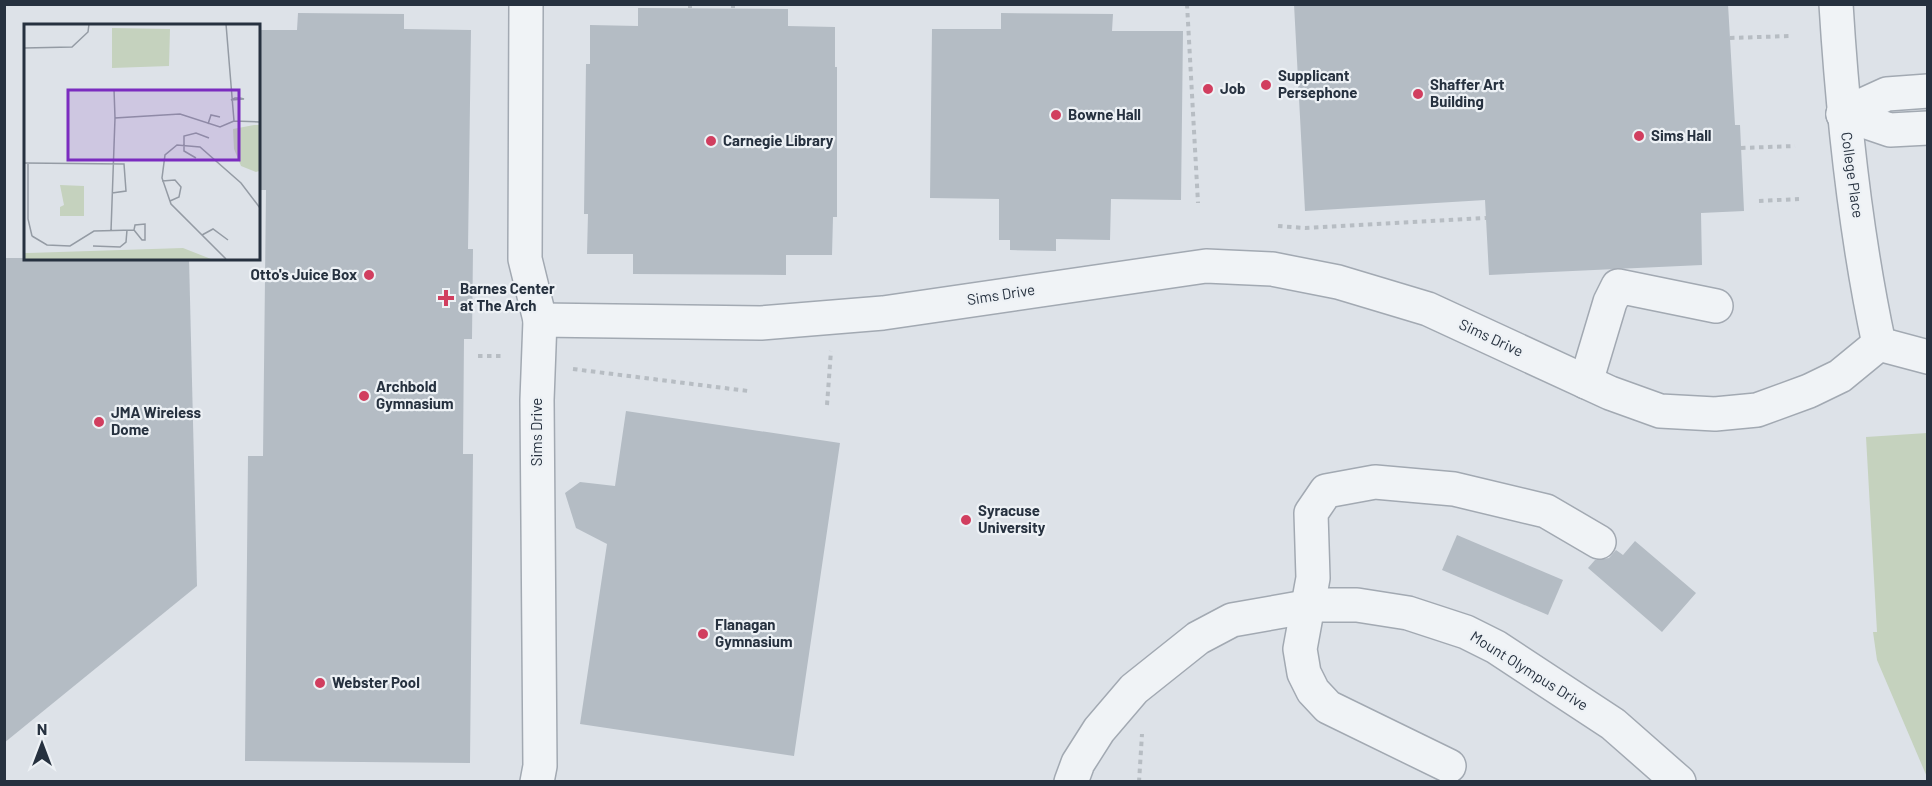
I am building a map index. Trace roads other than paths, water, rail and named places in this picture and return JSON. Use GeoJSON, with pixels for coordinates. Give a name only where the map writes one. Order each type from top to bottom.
{"type":"FeatureCollection","features":[{"type":"Feature","properties":{"kind":"street"},"geometry":{"type":"LineString","coordinates":[[526,4],[525,259],[540,320]]}},
{"type":"Feature","properties":{"kind":"street","name":"College Place"},"geometry":{"type":"LineString","coordinates":[[1836,4],[1843,114],[1879,344]]}},
{"type":"Feature","properties":{"kind":"street"},"geometry":{"type":"LineString","coordinates":[[1843,114],[1887,94],[1928,91]]}},
{"type":"Feature","properties":{"kind":"street"},"geometry":{"type":"LineString","coordinates":[[1843,114],[1890,130],[1928,128]]}},
{"type":"Feature","properties":{"kind":"street","name":"Sims Drive"},"geometry":{"type":"LineString","coordinates":[[537,782],[540,766],[537,400],[540,320],[761,323],[883,313],[1206,266],[1272,269],[1338,282],[1428,309],[1586,382],[1660,411],[1715,414],[1756,410],[1809,391],[1840,376],[1879,344]]}},
{"type":"Feature","properties":{"kind":"street"},"geometry":{"type":"LineString","coordinates":[[1586,382],[1610,302],[1618,286],[1716,306]]}},
{"type":"Feature","properties":{"kind":"street"},"geometry":{"type":"LineString","coordinates":[[1879,344],[1924,354]]}},
{"type":"Feature","properties":{"kind":"street"},"geometry":{"type":"LineString","coordinates":[[1449,766],[1328,707],[1313,691],[1304,673],[1300,649],[1313,579],[1311,513],[1326,491],[1376,482],[1454,489],[1546,511],[1599,542]]}},
{"type":"Feature","properties":{"kind":"street","name":"Mount Olympus Drive"},"geometry":{"type":"LineString","coordinates":[[1071,782],[1078,763],[1099,730],[1120,705],[1148,676],[1183,649],[1232,620],[1306,607],[1357,605],[1408,613],[1466,632],[1496,647],[1614,724],[1679,782]]}},
{"type":"Feature","properties":{"kind":"place","name":"Supplicant Persephone"},"geometry":{"type":"Point","coordinates":[1266,85]}},
{"type":"Feature","properties":{"kind":"place","name":"Job"},"geometry":{"type":"Point","coordinates":[1208,89]}},
{"type":"Feature","properties":{"kind":"place","name":"Shaffer Art Building"},"geometry":{"type":"Point","coordinates":[1418,94]}},
{"type":"Feature","properties":{"kind":"place","name":"Bowne Hall"},"geometry":{"type":"Point","coordinates":[1056,115]}},
{"type":"Feature","properties":{"kind":"place","name":"Sims Hall"},"geometry":{"type":"Point","coordinates":[1639,136]}},
{"type":"Feature","properties":{"kind":"place","name":"Carnegie Library"},"geometry":{"type":"Point","coordinates":[711,141]}},
{"type":"Feature","properties":{"kind":"place","name":"Otto's Juice Box"},"geometry":{"type":"Point","coordinates":[369,275]}},
{"type":"Feature","properties":{"kind":"place","name":"Barnes Center at The Arch"},"geometry":{"type":"Point","coordinates":[446,298]}},
{"type":"Feature","properties":{"kind":"place","name":"Archbold Gymnasium"},"geometry":{"type":"Point","coordinates":[364,396]}},
{"type":"Feature","properties":{"kind":"place","name":"JMA Wireless Dome"},"geometry":{"type":"Point","coordinates":[99,422]}},
{"type":"Feature","properties":{"kind":"place","name":"Syracuse University"},"geometry":{"type":"Point","coordinates":[966,520]}},
{"type":"Feature","properties":{"kind":"place","name":"Flanagan Gymnasium"},"geometry":{"type":"Point","coordinates":[703,634]}},
{"type":"Feature","properties":{"kind":"place","name":"Webster Pool"},"geometry":{"type":"Point","coordinates":[320,683]}}]}
